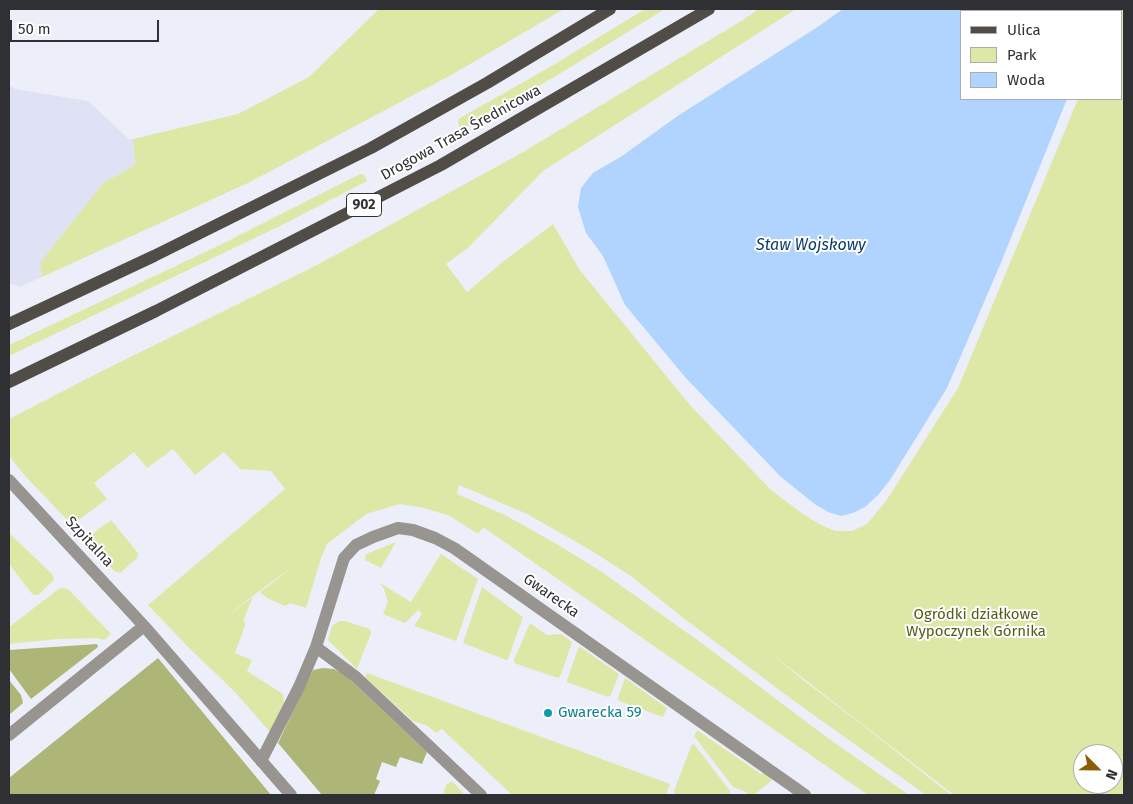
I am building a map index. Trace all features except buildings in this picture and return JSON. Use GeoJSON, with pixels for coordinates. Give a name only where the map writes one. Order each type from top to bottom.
{"type":"FeatureCollection","features":[{"type":"Feature","properties":{"kind":"main road","name":"Drogowa Trasa Średnicowa"},"geometry":{"type":"LineString","coordinates":[[9,324],[154,256],[371,148],[487,83],[610,9]]}},
{"type":"Feature","properties":{"kind":"main road","name":"Drogowa Trasa Średnicowa"},"geometry":{"type":"LineString","coordinates":[[9,382],[156,311],[441,165],[709,9]]}},
{"type":"Feature","properties":{"kind":"street","name":"Szpitalna"},"geometry":{"type":"LineString","coordinates":[[9,480],[144,626],[261,762]]}},
{"type":"Feature","properties":{"kind":"street","name":"Gwarecka"},"geometry":{"type":"LineString","coordinates":[[261,762],[300,687],[316,647],[344,558],[356,545],[398,528],[414,530],[454,548],[805,795]]}},
{"type":"Feature","properties":{"kind":"street"},"geometry":{"type":"LineString","coordinates":[[9,734],[144,626]]}},
{"type":"Feature","properties":{"kind":"street"},"geometry":{"type":"LineString","coordinates":[[316,647],[356,676],[481,795]]}},
{"type":"Feature","properties":{"kind":"street"},"geometry":{"type":"LineString","coordinates":[[261,762],[291,795]]}},
{"type":"Feature","properties":{"kind":"shaded area"},"geometry":{"type":"Polygon","coordinates":[[[9,85],[15,89],[88,101],[130,140],[133,139],[135,165],[103,183],[41,263],[42,277],[20,287],[9,283],[9,85]]]}},
{"type":"Feature","properties":{"kind":"green space"},"geometry":{"type":"Polygon","coordinates":[[[379,9],[564,9],[453,74],[250,182],[42,277],[40,263],[103,183],[135,165],[133,139],[238,114],[309,77],[379,9]]]}},
{"type":"Feature","properties":{"kind":"green space"},"geometry":{"type":"Polygon","coordinates":[[[645,9],[665,9],[556,76],[466,127],[459,126],[460,118],[550,67],[645,9]]]}},
{"type":"Feature","properties":{"kind":"green space","name":"Ogródki działkowe Wypoczynek Górnika"},"geometry":{"type":"Polygon","coordinates":[[[759,9],[796,9],[543,171],[469,247],[446,264],[467,292],[553,224],[579,269],[690,405],[771,490],[819,524],[835,531],[852,531],[867,524],[886,501],[958,388],[1078,100],[1123,100],[1123,10],[1090,10],[1124,9],[1124,795],[954,795],[773,655],[951,795],[926,795],[794,701],[631,576],[592,551],[527,514],[459,485],[457,494],[505,515],[602,572],[707,647],[825,736],[909,795],[868,795],[483,527],[478,534],[450,516],[424,508],[400,504],[366,514],[327,544],[306,608],[290,603],[285,606],[267,598],[260,592],[293,567],[219,622],[253,597],[243,621],[246,623],[235,653],[252,660],[247,671],[283,694],[284,703],[270,732],[234,691],[148,605],[285,489],[271,471],[240,469],[224,452],[195,475],[173,449],[147,468],[134,452],[94,483],[107,499],[72,525],[26,477],[9,456],[9,419],[317,265],[518,155],[759,9]]]}},
{"type":"Feature","properties":{"kind":"green space"},"geometry":{"type":"Polygon","coordinates":[[[363,174],[367,181],[284,224],[9,356],[9,345],[220,245],[363,174]]]}},
{"type":"Feature","properties":{"kind":"green space"},"geometry":{"type":"Polygon","coordinates":[[[111,520],[138,553],[137,558],[120,573],[114,571],[87,541],[87,538],[111,520]]]}},
{"type":"Feature","properties":{"kind":"green space"},"geometry":{"type":"Polygon","coordinates":[[[9,533],[54,578],[38,595],[33,595],[9,564],[9,533]]]}},
{"type":"Feature","properties":{"kind":"green space"},"geometry":{"type":"Polygon","coordinates":[[[396,542],[381,568],[365,560],[366,554],[396,542]]]}},
{"type":"Feature","properties":{"kind":"green space"},"geometry":{"type":"Polygon","coordinates":[[[441,554],[478,579],[456,641],[414,626],[422,614],[418,610],[405,623],[383,614],[388,602],[380,583],[411,602],[441,554]]]}},
{"type":"Feature","properties":{"kind":"green space"},"geometry":{"type":"Polygon","coordinates":[[[482,587],[523,617],[506,660],[463,643],[482,587]]]}},
{"type":"Feature","properties":{"kind":"green space"},"geometry":{"type":"Polygon","coordinates":[[[60,588],[69,590],[111,634],[104,640],[98,638],[58,639],[9,644],[9,627],[60,588]]]}},
{"type":"Feature","properties":{"kind":"green space"},"geometry":{"type":"Polygon","coordinates":[[[339,621],[370,629],[371,633],[357,669],[328,640],[332,626],[339,621]]]}},
{"type":"Feature","properties":{"kind":"green space"},"geometry":{"type":"Polygon","coordinates":[[[530,623],[547,635],[561,634],[572,642],[561,675],[558,678],[514,663],[530,623]]]}},
{"type":"Feature","properties":{"kind":"green space"},"geometry":{"type":"Polygon","coordinates":[[[97,644],[98,647],[31,699],[9,669],[9,650],[97,644]]]}},
{"type":"Feature","properties":{"kind":"green space"},"geometry":{"type":"Polygon","coordinates":[[[579,646],[619,674],[611,695],[608,697],[567,682],[579,646]]]}},
{"type":"Feature","properties":{"kind":"green space"},"geometry":{"type":"Polygon","coordinates":[[[158,658],[271,795],[9,795],[9,778],[158,658]]]}},
{"type":"Feature","properties":{"kind":"green space"},"geometry":{"type":"Polygon","coordinates":[[[323,668],[334,669],[344,674],[427,752],[422,764],[400,757],[396,767],[382,762],[376,779],[380,781],[374,795],[322,795],[278,743],[313,670],[323,668]]]}},
{"type":"Feature","properties":{"kind":"green space"},"geometry":{"type":"Polygon","coordinates":[[[367,673],[670,784],[666,795],[512,795],[442,729],[436,733],[428,726],[413,721],[365,677],[367,673]]]}},
{"type":"Feature","properties":{"kind":"green space"},"geometry":{"type":"Polygon","coordinates":[[[625,678],[667,708],[663,717],[619,701],[618,698],[625,678]]]}},
{"type":"Feature","properties":{"kind":"green space"},"geometry":{"type":"Polygon","coordinates":[[[9,680],[21,695],[23,703],[9,715],[9,680]]]}},
{"type":"Feature","properties":{"kind":"green space"},"geometry":{"type":"Polygon","coordinates":[[[697,730],[761,774],[764,772],[772,778],[771,781],[754,795],[749,795],[733,787],[694,736],[697,730]]]}},
{"type":"Feature","properties":{"kind":"green space"},"geometry":{"type":"Polygon","coordinates":[[[692,744],[694,744],[730,791],[730,795],[675,795],[674,791],[692,744]]]}},
{"type":"Feature","properties":{"kind":"green space"},"geometry":{"type":"Polygon","coordinates":[[[452,781],[465,795],[443,795],[446,785],[452,781]]]}},
{"type":"Feature","properties":{"kind":"water","name":"Staw Wojskowy"},"geometry":{"type":"Polygon","coordinates":[[[843,9],[1046,10],[960,10],[960,100],[1067,100],[1000,265],[947,388],[890,480],[878,495],[865,507],[841,516],[828,512],[816,505],[781,477],[685,377],[625,305],[603,256],[586,233],[578,207],[581,188],[593,173],[622,156],[679,115],[843,9]]]}},
{"type":"Feature","properties":{"kind":"place","name":"Gwarecka 59"},"geometry":{"type":"Point","coordinates":[548,713]}}]}
